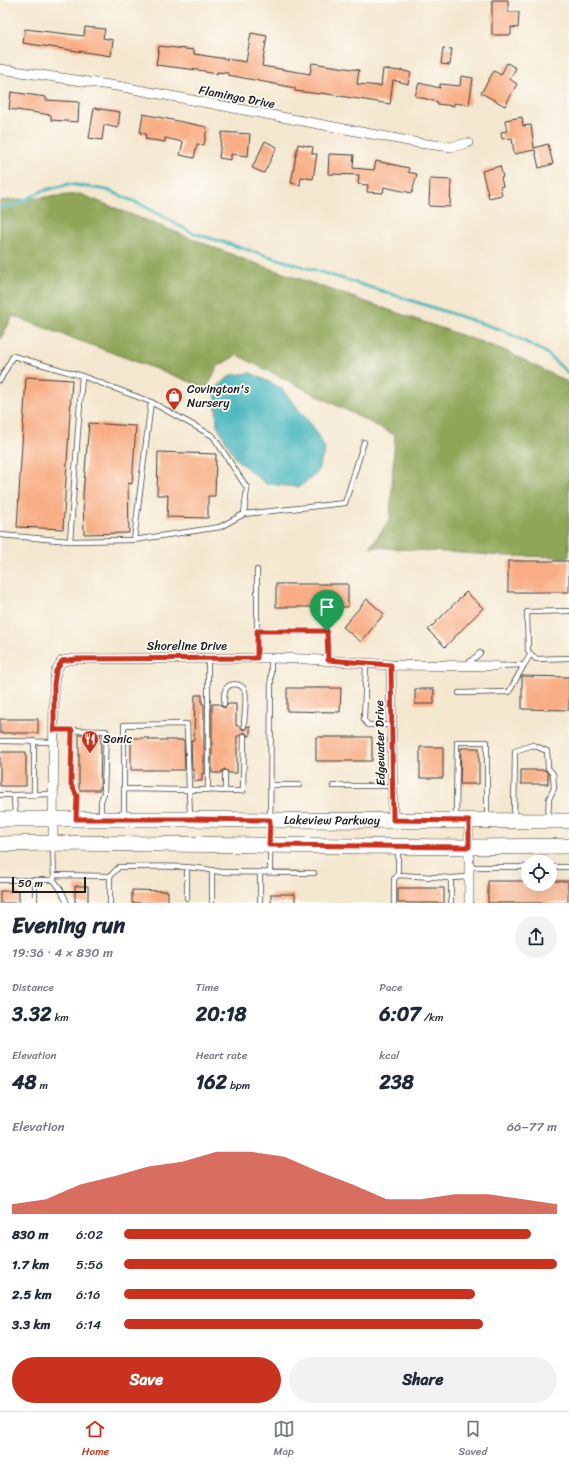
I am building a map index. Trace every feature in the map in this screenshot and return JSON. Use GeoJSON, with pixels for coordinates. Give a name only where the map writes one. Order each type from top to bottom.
{"type":"FeatureCollection","features":[{"type":"Feature","properties":{"kind":"main road","name":"Lakeview Parkway"},"geometry":{"type":"LineString","coordinates":[[7,819],[569,821]]}},
{"type":"Feature","properties":{"kind":"main road","name":"Lakeview Parkway"},"geometry":{"type":"LineString","coordinates":[[0,844],[53,843],[469,847],[569,846]]}},
{"type":"Feature","properties":{"kind":"street","name":"Flamingo Drive"},"geometry":{"type":"LineString","coordinates":[[0,69],[123,87],[419,143],[451,147],[468,143]]}},
{"type":"Feature","properties":{"kind":"street","name":"Shoreline Drive"},"geometry":{"type":"LineString","coordinates":[[53,843],[54,684],[56,671],[62,661],[76,659],[271,658],[328,660],[391,665],[496,666]]}},
{"type":"Feature","properties":{"kind":"street","name":"Edgewater Drive"},"geometry":{"type":"LineString","coordinates":[[391,665],[393,820]]}},
{"type":"Feature","properties":{"kind":"street"},"geometry":{"type":"LineString","coordinates":[[463,821],[469,847],[469,903]]}},
{"type":"Feature","properties":{"kind":"lane"},"geometry":{"type":"LineString","coordinates":[[0,380],[13,356],[82,376],[151,402],[213,436],[247,488],[244,514]]}},
{"type":"Feature","properties":{"kind":"lane"},"geometry":{"type":"LineString","coordinates":[[70,541],[82,376]]}},
{"type":"Feature","properties":{"kind":"lane"},"geometry":{"type":"LineString","coordinates":[[134,540],[151,402]]}},
{"type":"Feature","properties":{"kind":"lane"},"geometry":{"type":"LineString","coordinates":[[0,535],[70,541],[134,540],[220,527],[244,514],[346,503],[364,442]]}},
{"type":"Feature","properties":{"kind":"lane"},"geometry":{"type":"LineString","coordinates":[[257,658],[258,570]]}},
{"type":"Feature","properties":{"kind":"lane"},"geometry":{"type":"LineString","coordinates":[[569,611],[527,612],[528,651],[536,660],[569,658]]}},
{"type":"Feature","properties":{"kind":"lane"},"geometry":{"type":"LineString","coordinates":[[257,631],[327,631],[328,660]]}},
{"type":"Feature","properties":{"kind":"lane"},"geometry":{"type":"LineString","coordinates":[[465,666],[480,653]]}},
{"type":"Feature","properties":{"kind":"lane"},"geometry":{"type":"LineString","coordinates":[[459,693],[509,692],[531,654]]}},
{"type":"Feature","properties":{"kind":"lane"},"geometry":{"type":"LineString","coordinates":[[208,658],[208,790]]}},
{"type":"Feature","properties":{"kind":"lane"},"geometry":{"type":"LineString","coordinates":[[270,872],[271,658]]}},
{"type":"Feature","properties":{"kind":"lane"},"geometry":{"type":"LineString","coordinates":[[366,663],[364,720],[368,725],[392,725]]}},
{"type":"Feature","properties":{"kind":"lane"},"geometry":{"type":"LineString","coordinates":[[496,666],[524,665]]}},
{"type":"Feature","properties":{"kind":"lane"},"geometry":{"type":"LineString","coordinates":[[224,704],[225,690],[228,686],[238,684],[242,687],[245,692],[244,726]]}},
{"type":"Feature","properties":{"kind":"lane"},"geometry":{"type":"LineString","coordinates":[[124,819],[124,725],[187,724],[190,819]]}},
{"type":"Feature","properties":{"kind":"lane"},"geometry":{"type":"LineString","coordinates":[[54,730],[106,731],[104,793],[101,801],[101,819]]}},
{"type":"Feature","properties":{"kind":"lane"},"geometry":{"type":"LineString","coordinates":[[72,730],[71,784],[77,796],[76,819]]}},
{"type":"Feature","properties":{"kind":"lane"},"geometry":{"type":"LineString","coordinates":[[124,789],[243,791],[244,736]]}},
{"type":"Feature","properties":{"kind":"lane"},"geometry":{"type":"LineString","coordinates":[[0,741],[54,742]]}},
{"type":"Feature","properties":{"kind":"lane"},"geometry":{"type":"LineString","coordinates":[[34,741],[34,795]]}},
{"type":"Feature","properties":{"kind":"lane"},"geometry":{"type":"LineString","coordinates":[[463,821],[456,779],[458,742],[487,742],[487,821]]}},
{"type":"Feature","properties":{"kind":"lane"},"geometry":{"type":"LineString","coordinates":[[514,821],[516,751],[533,745],[547,751],[548,768],[554,774],[554,788],[549,800],[548,821]]}},
{"type":"Feature","properties":{"kind":"lane"},"geometry":{"type":"LineString","coordinates":[[225,773],[225,791]]}},
{"type":"Feature","properties":{"kind":"lane"},"geometry":{"type":"LineString","coordinates":[[270,784],[299,785]]}},
{"type":"Feature","properties":{"kind":"lane"},"geometry":{"type":"LineString","coordinates":[[333,786],[393,786]]}},
{"type":"Feature","properties":{"kind":"lane"},"geometry":{"type":"LineString","coordinates":[[0,795],[53,794]]}},
{"type":"Feature","properties":{"kind":"lane"},"geometry":{"type":"LineString","coordinates":[[7,819],[14,795]]}},
{"type":"Feature","properties":{"kind":"lane"},"geometry":{"type":"LineString","coordinates":[[53,843],[54,880],[67,903]]}},
{"type":"Feature","properties":{"kind":"lane"},"geometry":{"type":"LineString","coordinates":[[394,903],[394,879],[398,875],[398,846]]}},
{"type":"Feature","properties":{"kind":"lane"},"geometry":{"type":"LineString","coordinates":[[110,903],[110,876],[119,867],[187,867],[220,872],[314,873]]}},
{"type":"Feature","properties":{"kind":"lane"},"geometry":{"type":"LineString","coordinates":[[187,867],[187,898]]}},
{"type":"Feature","properties":{"kind":"lane"},"geometry":{"type":"LineString","coordinates":[[469,867],[521,867]]}},
{"type":"Feature","properties":{"kind":"lane"},"geometry":{"type":"LineString","coordinates":[[557,867],[569,867]]}},
{"type":"Feature","properties":{"kind":"lane"},"geometry":{"type":"LineString","coordinates":[[212,870],[212,903]]}},
{"type":"Feature","properties":{"kind":"lane"},"geometry":{"type":"LineString","coordinates":[[260,872],[260,903]]}},
{"type":"Feature","properties":{"kind":"lane"},"geometry":{"type":"LineString","coordinates":[[54,874],[110,876]]}},
{"type":"Feature","properties":{"kind":"lane"},"geometry":{"type":"LineString","coordinates":[[398,875],[451,878],[469,877]]}},
{"type":"Feature","properties":{"kind":"lane"},"geometry":{"type":"LineString","coordinates":[[451,878],[452,903]]}},
{"type":"Feature","properties":{"kind":"lane"},"geometry":{"type":"LineString","coordinates":[[0,880],[54,880]]}},
{"type":"Feature","properties":{"kind":"lane"},"geometry":{"type":"LineString","coordinates":[[35,880],[35,903]]}},
{"type":"Feature","properties":{"kind":"green space"},"geometry":{"type":"Polygon","coordinates":[[[80,194],[246,260],[504,350],[569,383],[569,557],[506,556],[370,547],[390,519],[395,435],[237,355],[217,367],[207,388],[13,316],[0,340],[0,201],[80,194]]]}},
{"type":"Feature","properties":{"kind":"water"},"geometry":{"type":"Polygon","coordinates":[[[251,373],[281,388],[314,428],[325,449],[317,473],[299,487],[266,484],[236,459],[217,425],[215,389],[231,375],[251,373]]]}},
{"type":"Feature","properties":{"kind":"building"},"geometry":{"type":"Polygon","coordinates":[[[492,0],[508,0],[508,12],[519,12],[518,28],[511,27],[511,35],[492,35],[492,0]]]}},
{"type":"Feature","properties":{"kind":"building"},"geometry":{"type":"Polygon","coordinates":[[[85,27],[105,29],[103,38],[113,40],[111,56],[23,43],[25,29],[84,36],[85,27]]]}},
{"type":"Feature","properties":{"kind":"building"},"geometry":{"type":"Polygon","coordinates":[[[251,33],[267,36],[262,66],[310,74],[312,63],[359,70],[357,84],[381,86],[383,69],[401,70],[411,73],[408,84],[393,80],[390,104],[321,93],[295,91],[295,88],[228,75],[228,73],[217,72],[217,74],[205,71],[156,65],[159,46],[194,50],[194,54],[246,62],[251,33]]]}},
{"type":"Feature","properties":{"kind":"building"},"geometry":{"type":"Polygon","coordinates":[[[443,48],[452,49],[450,65],[441,64],[443,48]]]}},
{"type":"Feature","properties":{"kind":"building"},"geometry":{"type":"Polygon","coordinates":[[[507,63],[516,68],[510,79],[517,84],[505,106],[481,93],[494,71],[501,75],[507,63]]]}},
{"type":"Feature","properties":{"kind":"building"},"geometry":{"type":"Polygon","coordinates":[[[461,76],[473,78],[469,105],[454,103],[454,106],[437,104],[438,102],[415,96],[419,83],[440,88],[440,84],[460,86],[461,76]]]}},
{"type":"Feature","properties":{"kind":"building"},"geometry":{"type":"Polygon","coordinates":[[[11,92],[46,97],[46,100],[79,102],[78,122],[51,120],[51,115],[9,109],[11,92]]]}},
{"type":"Feature","properties":{"kind":"building"},"geometry":{"type":"Polygon","coordinates":[[[94,108],[120,112],[118,128],[104,125],[102,140],[89,138],[94,108]]]}},
{"type":"Feature","properties":{"kind":"building"},"geometry":{"type":"Polygon","coordinates":[[[143,114],[207,127],[204,145],[197,144],[194,158],[180,155],[183,142],[165,138],[165,142],[145,139],[146,134],[140,133],[143,114]]]}},
{"type":"Feature","properties":{"kind":"building"},"geometry":{"type":"Polygon","coordinates":[[[522,117],[523,126],[531,125],[534,148],[548,144],[553,164],[539,168],[535,150],[514,154],[512,138],[502,139],[501,132],[507,131],[505,120],[522,117]]]}},
{"type":"Feature","properties":{"kind":"building"},"geometry":{"type":"Polygon","coordinates":[[[222,132],[250,134],[248,156],[231,154],[231,160],[219,158],[222,132]]]}},
{"type":"Feature","properties":{"kind":"building"},"geometry":{"type":"Polygon","coordinates":[[[265,141],[277,147],[264,173],[252,168],[265,141]]]}},
{"type":"Feature","properties":{"kind":"building"},"geometry":{"type":"Polygon","coordinates":[[[298,144],[313,147],[312,154],[317,154],[313,179],[301,177],[300,185],[291,183],[298,144]]]}},
{"type":"Feature","properties":{"kind":"building"},"geometry":{"type":"Polygon","coordinates":[[[329,154],[354,155],[353,168],[374,170],[376,161],[409,168],[408,172],[417,174],[412,193],[384,187],[383,193],[367,192],[368,185],[358,184],[359,175],[328,174],[329,154]]]}},
{"type":"Feature","properties":{"kind":"building"},"geometry":{"type":"Polygon","coordinates":[[[500,166],[503,177],[501,178],[503,186],[500,187],[502,195],[489,198],[482,171],[500,166]]]}},
{"type":"Feature","properties":{"kind":"building"},"geometry":{"type":"Polygon","coordinates":[[[430,179],[451,180],[450,207],[429,206],[430,179]]]}},
{"type":"Feature","properties":{"kind":"building"},"geometry":{"type":"Polygon","coordinates":[[[26,377],[72,380],[63,529],[17,527],[26,377]]]}},
{"type":"Feature","properties":{"kind":"building"},"geometry":{"type":"Polygon","coordinates":[[[89,423],[136,426],[132,484],[128,483],[129,533],[84,534],[83,494],[89,423]]]}},
{"type":"Feature","properties":{"kind":"building"},"geometry":{"type":"Polygon","coordinates":[[[158,452],[216,454],[215,496],[208,496],[208,518],[167,517],[168,495],[157,495],[158,452]]]}},
{"type":"Feature","properties":{"kind":"building"},"geometry":{"type":"Polygon","coordinates":[[[508,561],[569,561],[569,592],[508,592],[508,561]]]}},
{"type":"Feature","properties":{"kind":"building"},"geometry":{"type":"Polygon","coordinates":[[[276,584],[348,584],[348,607],[276,607],[276,584]]]}},
{"type":"Feature","properties":{"kind":"building"},"geometry":{"type":"Polygon","coordinates":[[[466,592],[483,608],[445,647],[428,630],[466,592]]]}},
{"type":"Feature","properties":{"kind":"building"},"geometry":{"type":"Polygon","coordinates":[[[367,599],[384,614],[361,642],[343,627],[367,599]]]}},
{"type":"Feature","properties":{"kind":"building"},"geometry":{"type":"Polygon","coordinates":[[[522,676],[569,677],[569,710],[522,709],[522,676]]]}},
{"type":"Feature","properties":{"kind":"building"},"geometry":{"type":"Polygon","coordinates":[[[287,688],[341,688],[340,712],[287,711],[287,688]]]}},
{"type":"Feature","properties":{"kind":"building"},"geometry":{"type":"Polygon","coordinates":[[[415,689],[434,689],[434,704],[415,704],[415,689]]]}},
{"type":"Feature","properties":{"kind":"building"},"geometry":{"type":"Polygon","coordinates":[[[195,695],[202,695],[202,704],[204,704],[204,773],[202,773],[202,781],[194,781],[194,770],[192,770],[191,740],[194,740],[195,695]]]}},
{"type":"Feature","properties":{"kind":"building"},"geometry":{"type":"Polygon","coordinates":[[[212,704],[220,704],[224,708],[228,704],[236,704],[236,726],[240,726],[244,730],[250,726],[250,736],[244,732],[240,736],[237,736],[237,773],[229,773],[225,769],[221,773],[212,773],[212,704]]]}},
{"type":"Feature","properties":{"kind":"building"},"geometry":{"type":"Polygon","coordinates":[[[0,719],[38,719],[38,733],[0,733],[0,719]]]}},
{"type":"Feature","properties":{"kind":"building","name":"Sonic"},"geometry":{"type":"Polygon","coordinates":[[[79,734],[101,735],[100,790],[79,790],[79,734]]]}},
{"type":"Feature","properties":{"kind":"building"},"geometry":{"type":"Polygon","coordinates":[[[316,737],[372,737],[372,761],[316,761],[316,737]]]}},
{"type":"Feature","properties":{"kind":"building"},"geometry":{"type":"Polygon","coordinates":[[[131,738],[149,738],[149,740],[184,740],[185,770],[131,770],[131,738]]]}},
{"type":"Feature","properties":{"kind":"building"},"geometry":{"type":"Polygon","coordinates":[[[420,747],[443,747],[443,778],[420,778],[420,747]]]}},
{"type":"Feature","properties":{"kind":"building"},"geometry":{"type":"Polygon","coordinates":[[[461,748],[479,748],[479,784],[460,784],[461,748]]]}},
{"type":"Feature","properties":{"kind":"building"},"geometry":{"type":"Polygon","coordinates":[[[0,752],[26,752],[26,786],[0,786],[0,752]]]}},
{"type":"Feature","properties":{"kind":"building"},"geometry":{"type":"Polygon","coordinates":[[[521,770],[545,770],[548,774],[548,784],[521,784],[521,770]]]}},
{"type":"Feature","properties":{"kind":"building"},"geometry":{"type":"Polygon","coordinates":[[[488,881],[521,881],[521,891],[557,891],[557,881],[568,881],[568,903],[488,903],[488,881]]]}},
{"type":"Feature","properties":{"kind":"building"},"geometry":{"type":"Polygon","coordinates":[[[75,886],[88,886],[88,903],[75,903],[75,886]]]}},
{"type":"Feature","properties":{"kind":"building"},"geometry":{"type":"Polygon","coordinates":[[[398,888],[444,888],[444,903],[398,903],[398,888]]]}},
{"type":"Feature","properties":{"kind":"building"},"geometry":{"type":"Polygon","coordinates":[[[132,890],[168,891],[168,903],[132,903],[132,890]]]}},
{"type":"Feature","properties":{"kind":"building"},"geometry":{"type":"Polygon","coordinates":[[[0,891],[19,891],[19,903],[0,903],[0,891]]]}},
{"type":"Feature","properties":{"kind":"building"},"geometry":{"type":"Polygon","coordinates":[[[271,894],[295,894],[295,903],[271,903],[271,894]]]}},
{"type":"Feature","properties":{"kind":"waterway"},"geometry":{"type":"LineString","coordinates":[[0,207],[15,205],[42,191],[69,184],[107,190],[140,204],[193,233],[376,289],[502,330],[545,352],[569,374]]}},
{"type":"Feature","properties":{"kind":"place","name":"Covington's Nursery"},"geometry":{"type":"Point","coordinates":[174,411]}},
{"type":"Feature","properties":{"kind":"place","name":"Sonic"},"geometry":{"type":"Point","coordinates":[90,754]}},
{"type":"Feature","properties":{"kind":"route"},"geometry":{"type":"LineString","coordinates":[[257,631],[327,631],[328,660],[391,665],[393,820],[469,821],[469,847],[269,845],[270,820],[76,819],[77,796],[71,784],[72,730],[54,730],[54,684],[56,671],[62,661],[76,659],[257,658],[257,631]]}}]}
